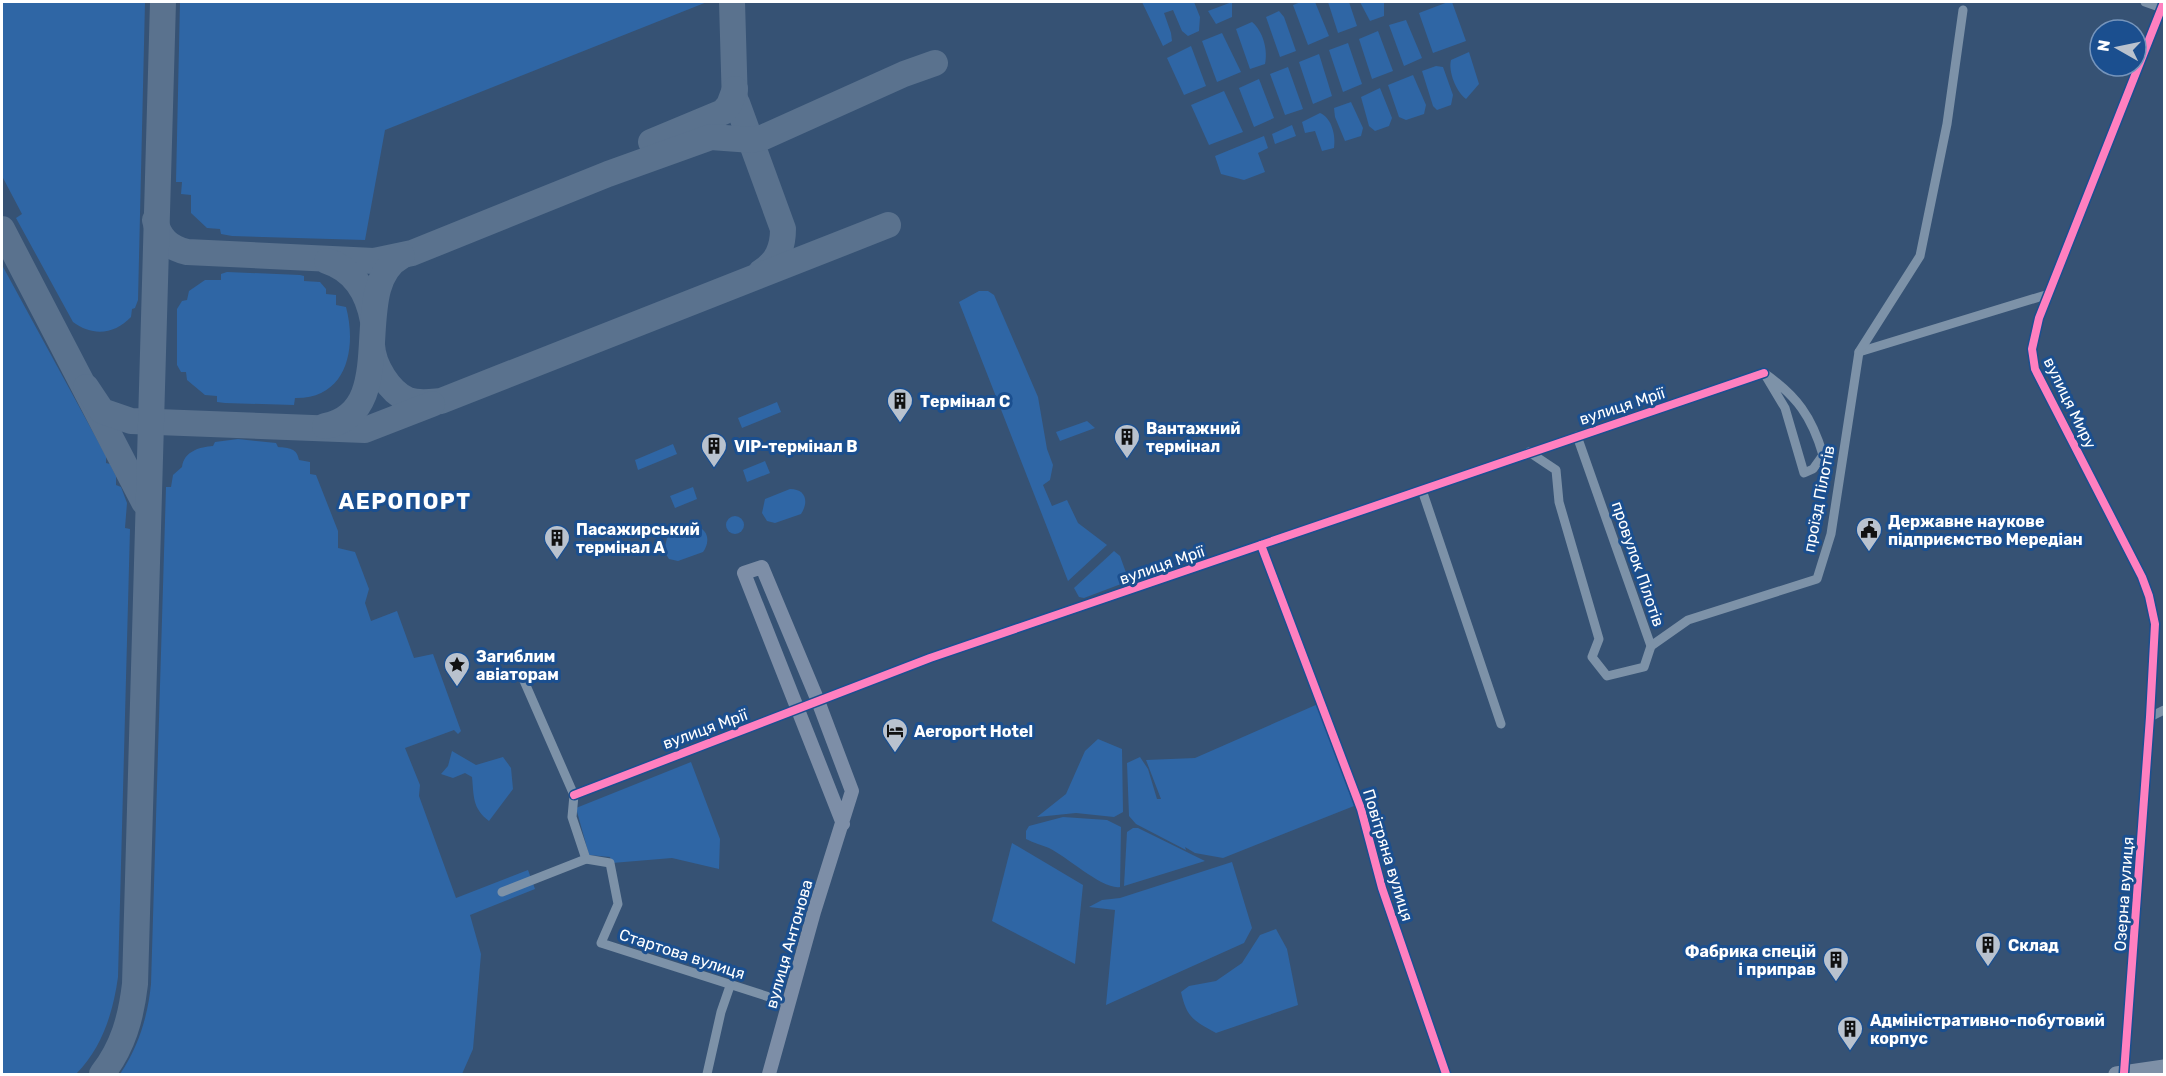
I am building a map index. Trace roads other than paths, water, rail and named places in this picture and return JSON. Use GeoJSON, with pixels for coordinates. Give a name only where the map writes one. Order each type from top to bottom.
{"type":"FeatureCollection","features":[{"type":"Feature","properties":{"kind":"highway"},"geometry":{"type":"LineString","coordinates":[[2120,1074],[2164,1067]]}},
{"type":"Feature","properties":{"kind":"main road","name":"вулиця Антонова"},"geometry":{"type":"LineString","coordinates":[[769,1074],[788,1003],[843,824],[852,791],[818,701],[762,567],[744,573],[843,824]]}},
{"type":"Feature","properties":{"kind":"street"},"geometry":{"type":"LineString","coordinates":[[2145,2],[2163,5]]}},
{"type":"Feature","properties":{"kind":"street","name":"вулиця Миру"},"geometry":{"type":"LineString","coordinates":[[2150,717],[2154,624],[2149,596],[2033,359],[2034,337],[2049,294],[2163,5]]}},
{"type":"Feature","properties":{"kind":"street","name":"проїзд Пілотів"},"geometry":{"type":"LineString","coordinates":[[1651,646],[1688,620],[1817,579],[1831,534],[1859,352],[1920,256],[1947,124],[1963,10]]}},
{"type":"Feature","properties":{"kind":"street"},"geometry":{"type":"LineString","coordinates":[[1859,352],[2049,294]]}},
{"type":"Feature","properties":{"kind":"street"},"geometry":{"type":"LineString","coordinates":[[1764,374],[1786,389],[1815,428],[1823,455],[1813,469],[1804,473],[1785,408],[1764,374]]}},
{"type":"Feature","properties":{"kind":"street","name":"вулиця Мрії"},"geometry":{"type":"LineString","coordinates":[[574,795],[930,658],[1529,452],[1764,374]]}},
{"type":"Feature","properties":{"kind":"street","name":"провулок Пілотів"},"geometry":{"type":"LineString","coordinates":[[1529,452],[1556,471],[1559,502],[1599,639],[1592,657],[1607,676],[1644,667],[1651,646],[1577,436]]}},
{"type":"Feature","properties":{"kind":"street"},"geometry":{"type":"LineString","coordinates":[[1422,490],[1501,724]]}},
{"type":"Feature","properties":{"kind":"street","name":"Повітряна вулиця"},"geometry":{"type":"LineString","coordinates":[[1261,544],[1361,809],[1382,888],[1446,1074]]}},
{"type":"Feature","properties":{"kind":"street"},"geometry":{"type":"LineString","coordinates":[[502,892],[586,858],[572,817],[574,795],[521,674]]}},
{"type":"Feature","properties":{"kind":"street"},"geometry":{"type":"LineString","coordinates":[[2150,717],[2164,710]]}},
{"type":"Feature","properties":{"kind":"street","name":"Озерна вулиця"},"geometry":{"type":"LineString","coordinates":[[2120,1074],[2150,717]]}},
{"type":"Feature","properties":{"kind":"street","name":"Стартова вулиця"},"geometry":{"type":"LineString","coordinates":[[586,858],[610,863],[618,904],[601,943],[788,1003]]}},
{"type":"Feature","properties":{"kind":"street"},"geometry":{"type":"LineString","coordinates":[[707,1074],[721,1012],[730,986]]}},
{"type":"Feature","properties":{"kind":"place","name":"Термінал C"},"geometry":{"type":"Point","coordinates":[900,424]}},
{"type":"Feature","properties":{"kind":"place","name":"Вантажний термінал"},"geometry":{"type":"Point","coordinates":[1127,460]}},
{"type":"Feature","properties":{"kind":"place","name":"VIP-термінал B"},"geometry":{"type":"Point","coordinates":[714,469]}},
{"type":"Feature","properties":{"kind":"place","name":"Державне наукове підприємство Мередіан"},"geometry":{"type":"Point","coordinates":[1869,553]}},
{"type":"Feature","properties":{"kind":"place","name":"Пасажирський термінал A"},"geometry":{"type":"Point","coordinates":[557,561]}},
{"type":"Feature","properties":{"kind":"place","name":"Загиблим авіаторам"},"geometry":{"type":"Point","coordinates":[457,688]}},
{"type":"Feature","properties":{"kind":"place","name":"Aeroport Hotel"},"geometry":{"type":"Point","coordinates":[895,754]}},
{"type":"Feature","properties":{"kind":"place","name":"Склад"},"geometry":{"type":"Point","coordinates":[1988,968]}},
{"type":"Feature","properties":{"kind":"place","name":"Фабрика спецій і приправ"},"geometry":{"type":"Point","coordinates":[1836,983]}},
{"type":"Feature","properties":{"kind":"place","name":"Адміністративно-побутовий корпус"},"geometry":{"type":"Point","coordinates":[1850,1052]}},
{"type":"Feature","properties":{"kind":"district","name":"АЕРОПОРТ"},"geometry":{"type":"Point","coordinates":[405,501]}}]}
